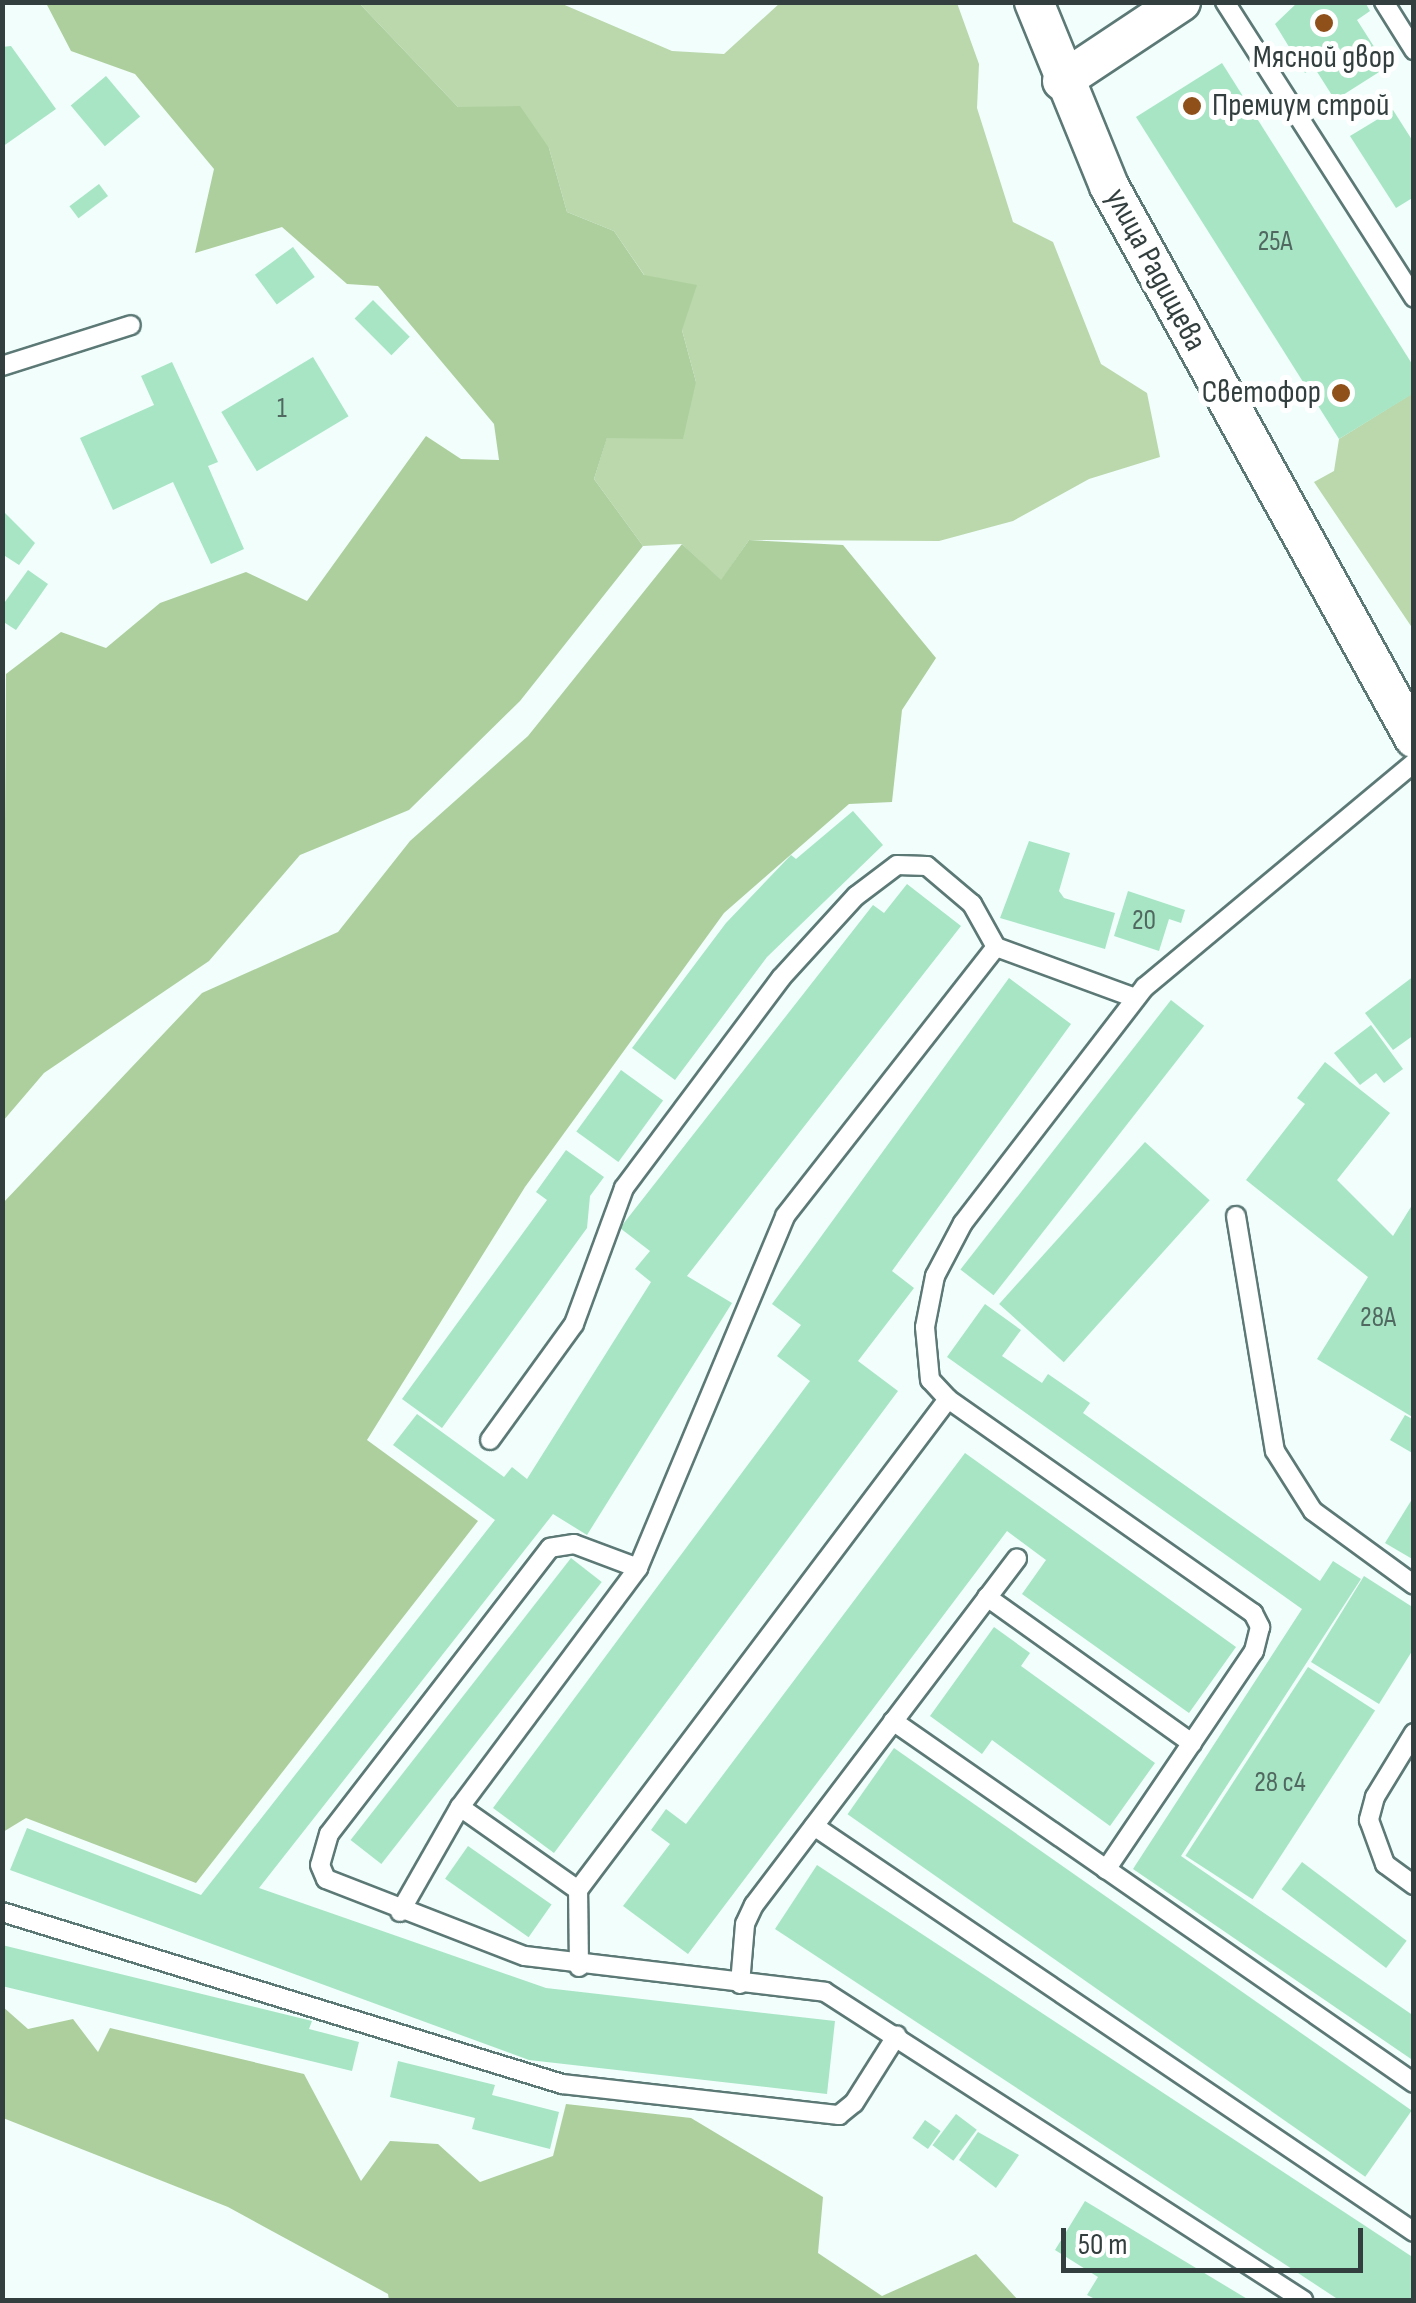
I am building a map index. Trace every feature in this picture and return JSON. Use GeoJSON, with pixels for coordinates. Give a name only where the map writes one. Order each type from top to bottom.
{"type":"FeatureCollection","features":[{"type":"Feature","properties":{"kind":"street","name":"улица Радищева"},"geometry":{"type":"LineString","coordinates":[[1034,2],[1062,81],[1170,302],[1414,738]]}},
{"type":"Feature","properties":{"kind":"street"},"geometry":{"type":"LineString","coordinates":[[1062,81],[1180,2]]}},
{"type":"Feature","properties":{"kind":"lane"},"geometry":{"type":"LineString","coordinates":[[1225,2],[1414,298]]}},
{"type":"Feature","properties":{"kind":"lane"},"geometry":{"type":"LineString","coordinates":[[1384,2],[1414,50]]}},
{"type":"Feature","properties":{"kind":"lane"},"geometry":{"type":"LineString","coordinates":[[2,366],[131,326]]}},
{"type":"Feature","properties":{"kind":"lane"},"geometry":{"type":"LineString","coordinates":[[1106,1870],[1254,1651],[1260,1627],[1253,1613],[948,1399],[930,1380],[923,1354],[946,1250],[1135,998],[1414,762]]}},
{"type":"Feature","properties":{"kind":"lane"},"geometry":{"type":"LineString","coordinates":[[490,1440],[574,1324],[624,1188],[781,978],[856,896],[897,865],[927,866],[972,904],[996,948],[1135,998]]}},
{"type":"Feature","properties":{"kind":"lane"},"geometry":{"type":"LineString","coordinates":[[400,1912],[460,1807],[638,1568],[786,1216],[996,948]]}},
{"type":"Feature","properties":{"kind":"lane"},"geometry":{"type":"LineString","coordinates":[[1236,1216],[1274,1451],[1312,1511],[1414,1585]]}},
{"type":"Feature","properties":{"kind":"lane"},"geometry":{"type":"LineString","coordinates":[[579,1967],[578,1890],[948,1399]]}},
{"type":"Feature","properties":{"kind":"lane"},"geometry":{"type":"LineString","coordinates":[[638,1568],[574,1544],[550,1548],[329,1834],[320,1865],[326,1880],[400,1912],[579,1967],[825,1992],[897,2034],[1303,2300]]}},
{"type":"Feature","properties":{"kind":"lane"},"geometry":{"type":"LineString","coordinates":[[740,1984],[746,1924],[754,1905],[1017,1558]]}},
{"type":"Feature","properties":{"kind":"lane"},"geometry":{"type":"LineString","coordinates":[[987,1597],[1192,1743]]}},
{"type":"Feature","properties":{"kind":"lane"},"geometry":{"type":"LineString","coordinates":[[893,1721],[1414,2083]]}},
{"type":"Feature","properties":{"kind":"lane"},"geometry":{"type":"LineString","coordinates":[[1414,1733],[1375,1797],[1369,1820],[1385,1864],[1414,1885]]}},
{"type":"Feature","properties":{"kind":"lane"},"geometry":{"type":"LineString","coordinates":[[460,1807],[578,1890]]}},
{"type":"Feature","properties":{"kind":"lane"},"geometry":{"type":"LineString","coordinates":[[814,1826],[1414,2232]]}},
{"type":"Feature","properties":{"kind":"lane"},"geometry":{"type":"LineString","coordinates":[[2,1912],[562,2084],[838,2116],[854,2103],[897,2034]]}},
{"type":"Feature","properties":{"kind":"green space"},"geometry":{"type":"Polygon","coordinates":[[[46,3],[359,3],[458,107],[520,106],[549,148],[567,212],[614,231],[644,275],[697,285],[682,330],[696,382],[683,439],[607,438],[594,479],[643,546],[520,701],[409,810],[300,855],[209,961],[44,1073],[3,1121],[6,674],[61,632],[106,648],[160,603],[246,572],[307,601],[426,436],[461,459],[499,460],[494,424],[378,286],[347,284],[282,227],[195,253],[214,169],[135,74],[71,51],[46,3]]]}},
{"type":"Feature","properties":{"kind":"green space"},"geometry":{"type":"Polygon","coordinates":[[[359,3],[560,3],[672,51],[724,54],[780,3],[957,3],[979,64],[977,108],[1013,222],[1053,242],[1101,364],[1147,393],[1160,457],[1089,479],[1013,521],[939,541],[749,540],[721,581],[682,544],[643,546],[594,479],[607,437],[696,382],[682,330],[614,231],[567,212],[549,148],[458,107],[359,3]]]}},
{"type":"Feature","properties":{"kind":"green space"},"geometry":{"type":"Polygon","coordinates":[[[1413,393],[1413,629],[1314,482],[1334,471],[1339,439],[1413,393]]]}},
{"type":"Feature","properties":{"kind":"green space"},"geometry":{"type":"Polygon","coordinates":[[[749,540],[843,545],[936,658],[902,710],[892,802],[849,804],[724,913],[525,1187],[367,1440],[478,1521],[196,1883],[26,1818],[3,1832],[3,1203],[202,993],[338,932],[410,841],[528,736],[682,544],[721,580],[749,540]]]}},
{"type":"Feature","properties":{"kind":"green space"},"geometry":{"type":"Polygon","coordinates":[[[2,2006],[28,2029],[73,2019],[98,2052],[110,2028],[304,2074],[361,2181],[390,2141],[438,2144],[480,2182],[553,2156],[566,2104],[691,2118],[823,2197],[818,2253],[882,2296],[976,2254],[1018,2300],[389,2300],[388,2294],[228,2207],[3,2118],[2,2006]]]}},
{"type":"Feature","properties":{"kind":"building"},"geometry":{"type":"Polygon","coordinates":[[[1298,2],[1365,2],[1370,11],[1357,20],[1387,67],[1335,100],[1314,67],[1305,73],[1275,24],[1298,2]]]}},
{"type":"Feature","properties":{"kind":"building"},"geometry":{"type":"Polygon","coordinates":[[[11,46],[56,109],[2,147],[2,47],[11,46]]]}},
{"type":"Feature","properties":{"kind":"building"},"geometry":{"type":"Polygon","coordinates":[[[1222,63],[1414,367],[1414,393],[1339,439],[1136,117],[1222,63]]]}},
{"type":"Feature","properties":{"kind":"building"},"geometry":{"type":"Polygon","coordinates":[[[106,76],[140,117],[105,146],[71,106],[106,76]]]}},
{"type":"Feature","properties":{"kind":"building"},"geometry":{"type":"Polygon","coordinates":[[[1393,110],[1414,143],[1414,197],[1396,208],[1350,136],[1393,110]]]}},
{"type":"Feature","properties":{"kind":"building"},"geometry":{"type":"Polygon","coordinates":[[[99,184],[108,196],[78,218],[69,206],[99,184]]]}},
{"type":"Feature","properties":{"kind":"building"},"geometry":{"type":"Polygon","coordinates":[[[293,247],[315,277],[277,305],[255,275],[293,247]]]}},
{"type":"Feature","properties":{"kind":"building"},"geometry":{"type":"Polygon","coordinates":[[[373,300],[410,337],[391,355],[355,318],[373,300]]]}},
{"type":"Feature","properties":{"kind":"building"},"geometry":{"type":"Polygon","coordinates":[[[313,357],[349,416],[257,471],[221,412],[313,357]]]}},
{"type":"Feature","properties":{"kind":"building"},"geometry":{"type":"Polygon","coordinates":[[[172,362],[218,462],[208,466],[244,549],[211,564],[173,482],[113,510],[80,438],[154,405],[141,376],[172,362]]]}},
{"type":"Feature","properties":{"kind":"building"},"geometry":{"type":"Polygon","coordinates":[[[2,510],[35,543],[19,565],[2,554],[2,510]]]}},
{"type":"Feature","properties":{"kind":"building"},"geometry":{"type":"Polygon","coordinates":[[[28,570],[48,584],[16,630],[2,621],[2,606],[28,570]]]}},
{"type":"Feature","properties":{"kind":"building"},"geometry":{"type":"Polygon","coordinates":[[[853,811],[883,845],[767,957],[675,1080],[632,1048],[726,923],[791,855],[796,859],[853,811]]]}},
{"type":"Feature","properties":{"kind":"building"},"geometry":{"type":"Polygon","coordinates":[[[1029,841],[1070,853],[1059,891],[1064,898],[1115,913],[1105,949],[1000,918],[1029,841]]]}},
{"type":"Feature","properties":{"kind":"building"},"geometry":{"type":"Polygon","coordinates":[[[907,884],[961,926],[687,1276],[732,1303],[587,1535],[553,1514],[259,1888],[546,1988],[835,2021],[827,2094],[529,2060],[10,1870],[27,1828],[201,1895],[495,1520],[393,1445],[417,1414],[504,1477],[512,1467],[527,1479],[651,1282],[635,1269],[650,1251],[620,1228],[873,905],[884,913],[907,884]]]}},
{"type":"Feature","properties":{"kind":"building"},"geometry":{"type":"Polygon","coordinates":[[[1128,891],[1185,910],[1181,923],[1169,919],[1159,951],[1114,936],[1128,891]]]}},
{"type":"Feature","properties":{"kind":"building"},"geometry":{"type":"Polygon","coordinates":[[[1414,976],[1414,1035],[1393,1050],[1365,1013],[1414,976]]]}},
{"type":"Feature","properties":{"kind":"building"},"geometry":{"type":"Polygon","coordinates":[[[1009,978],[1071,1024],[892,1271],[914,1288],[858,1361],[898,1391],[554,1853],[493,1808],[810,1381],[777,1356],[801,1325],[772,1304],[1009,978]]]}},
{"type":"Feature","properties":{"kind":"building"},"geometry":{"type":"Polygon","coordinates":[[[1171,1000],[1204,1026],[994,1295],[960,1269],[1171,1000]]]}},
{"type":"Feature","properties":{"kind":"building"},"geometry":{"type":"Polygon","coordinates":[[[1371,1025],[1403,1069],[1384,1083],[1376,1073],[1360,1085],[1334,1053],[1371,1025]]]}},
{"type":"Feature","properties":{"kind":"building"},"geometry":{"type":"Polygon","coordinates":[[[1325,1062],[1390,1113],[1337,1180],[1393,1236],[1414,1202],[1414,1418],[1317,1359],[1368,1277],[1246,1180],[1305,1104],[1297,1098],[1325,1062]]]}},
{"type":"Feature","properties":{"kind":"building"},"geometry":{"type":"Polygon","coordinates":[[[621,1070],[663,1101],[618,1162],[576,1131],[621,1070]]]}},
{"type":"Feature","properties":{"kind":"building"},"geometry":{"type":"Polygon","coordinates":[[[1145,1142],[1210,1200],[1064,1362],[999,1304],[1145,1142]]]}},
{"type":"Feature","properties":{"kind":"building"},"geometry":{"type":"Polygon","coordinates":[[[566,1150],[604,1177],[590,1196],[587,1228],[442,1428],[402,1399],[547,1200],[536,1192],[566,1150]]]}},
{"type":"Feature","properties":{"kind":"building"},"geometry":{"type":"Polygon","coordinates":[[[985,1304],[1021,1330],[1002,1356],[1042,1383],[1048,1374],[1090,1403],[1083,1413],[1320,1581],[1333,1561],[1361,1579],[1181,1856],[1414,2016],[1414,2061],[1133,1869],[1302,1609],[947,1357],[985,1304]]]}},
{"type":"Feature","properties":{"kind":"building"},"geometry":{"type":"Polygon","coordinates":[[[1405,1415],[1414,1420],[1414,1454],[1390,1440],[1405,1415]]]}},
{"type":"Feature","properties":{"kind":"building"},"geometry":{"type":"Polygon","coordinates":[[[965,1453],[1236,1647],[1189,1713],[1022,1594],[1046,1560],[1007,1531],[688,1954],[623,1906],[670,1844],[651,1830],[666,1809],[686,1824],[965,1453]]]}},
{"type":"Feature","properties":{"kind":"building"},"geometry":{"type":"Polygon","coordinates":[[[1414,1496],[1414,1560],[1385,1543],[1414,1496]]]}},
{"type":"Feature","properties":{"kind":"building"},"geometry":{"type":"Polygon","coordinates":[[[571,1558],[602,1582],[381,1864],[351,1840],[571,1558]]]}},
{"type":"Feature","properties":{"kind":"building"},"geometry":{"type":"Polygon","coordinates":[[[1364,1576],[1414,1608],[1414,1648],[1379,1704],[1311,1662],[1364,1576]]]}},
{"type":"Feature","properties":{"kind":"building"},"geometry":{"type":"Polygon","coordinates":[[[994,1627],[1030,1653],[1021,1666],[1155,1763],[1110,1826],[992,1740],[982,1754],[930,1716],[994,1627]]]}},
{"type":"Feature","properties":{"kind":"building"},"geometry":{"type":"Polygon","coordinates":[[[1308,1667],[1375,1711],[1253,1899],[1185,1856],[1308,1667]]]}},
{"type":"Feature","properties":{"kind":"building"},"geometry":{"type":"Polygon","coordinates":[[[894,1748],[1412,2111],[1365,2177],[848,1814],[894,1748]]]}},
{"type":"Feature","properties":{"kind":"building"},"geometry":{"type":"Polygon","coordinates":[[[468,1846],[552,1905],[529,1937],[445,1879],[468,1846]]]}},
{"type":"Feature","properties":{"kind":"building"},"geometry":{"type":"Polygon","coordinates":[[[1302,1862],[1407,1941],[1386,1968],[1282,1889],[1302,1862]]]}},
{"type":"Feature","properties":{"kind":"building"},"geometry":{"type":"Polygon","coordinates":[[[817,1865],[1414,2258],[1414,2300],[1339,2300],[775,1929],[817,1865]]]}},
{"type":"Feature","properties":{"kind":"building"},"geometry":{"type":"Polygon","coordinates":[[[2,1945],[312,2021],[309,2029],[359,2042],[352,2071],[2,1986],[2,1945]]]}},
{"type":"Feature","properties":{"kind":"building"},"geometry":{"type":"Polygon","coordinates":[[[398,2061],[495,2085],[492,2095],[559,2112],[550,2149],[472,2129],[475,2118],[390,2097],[398,2061]]]}},
{"type":"Feature","properties":{"kind":"building"},"geometry":{"type":"Polygon","coordinates":[[[956,2114],[977,2130],[953,2161],[933,2145],[956,2114]]]}},
{"type":"Feature","properties":{"kind":"building"},"geometry":{"type":"Polygon","coordinates":[[[925,2120],[941,2131],[928,2149],[912,2138],[925,2120]]]}},
{"type":"Feature","properties":{"kind":"building"},"geometry":{"type":"Polygon","coordinates":[[[978,2132],[1019,2155],[996,2188],[959,2160],[978,2132]]]}},
{"type":"Feature","properties":{"kind":"building"},"geometry":{"type":"Polygon","coordinates":[[[1085,2201],[1249,2300],[1097,2300],[1087,2295],[1098,2277],[1055,2250],[1085,2201]]]}},
{"type":"Feature","properties":{"kind":"place","name":"Мясной двор"},"geometry":{"type":"Point","coordinates":[1324,23]}},
{"type":"Feature","properties":{"kind":"place","name":"Премиум строй"},"geometry":{"type":"Point","coordinates":[1192,106]}},
{"type":"Feature","properties":{"kind":"place","name":"Светофор"},"geometry":{"type":"Point","coordinates":[1341,393]}}]}
